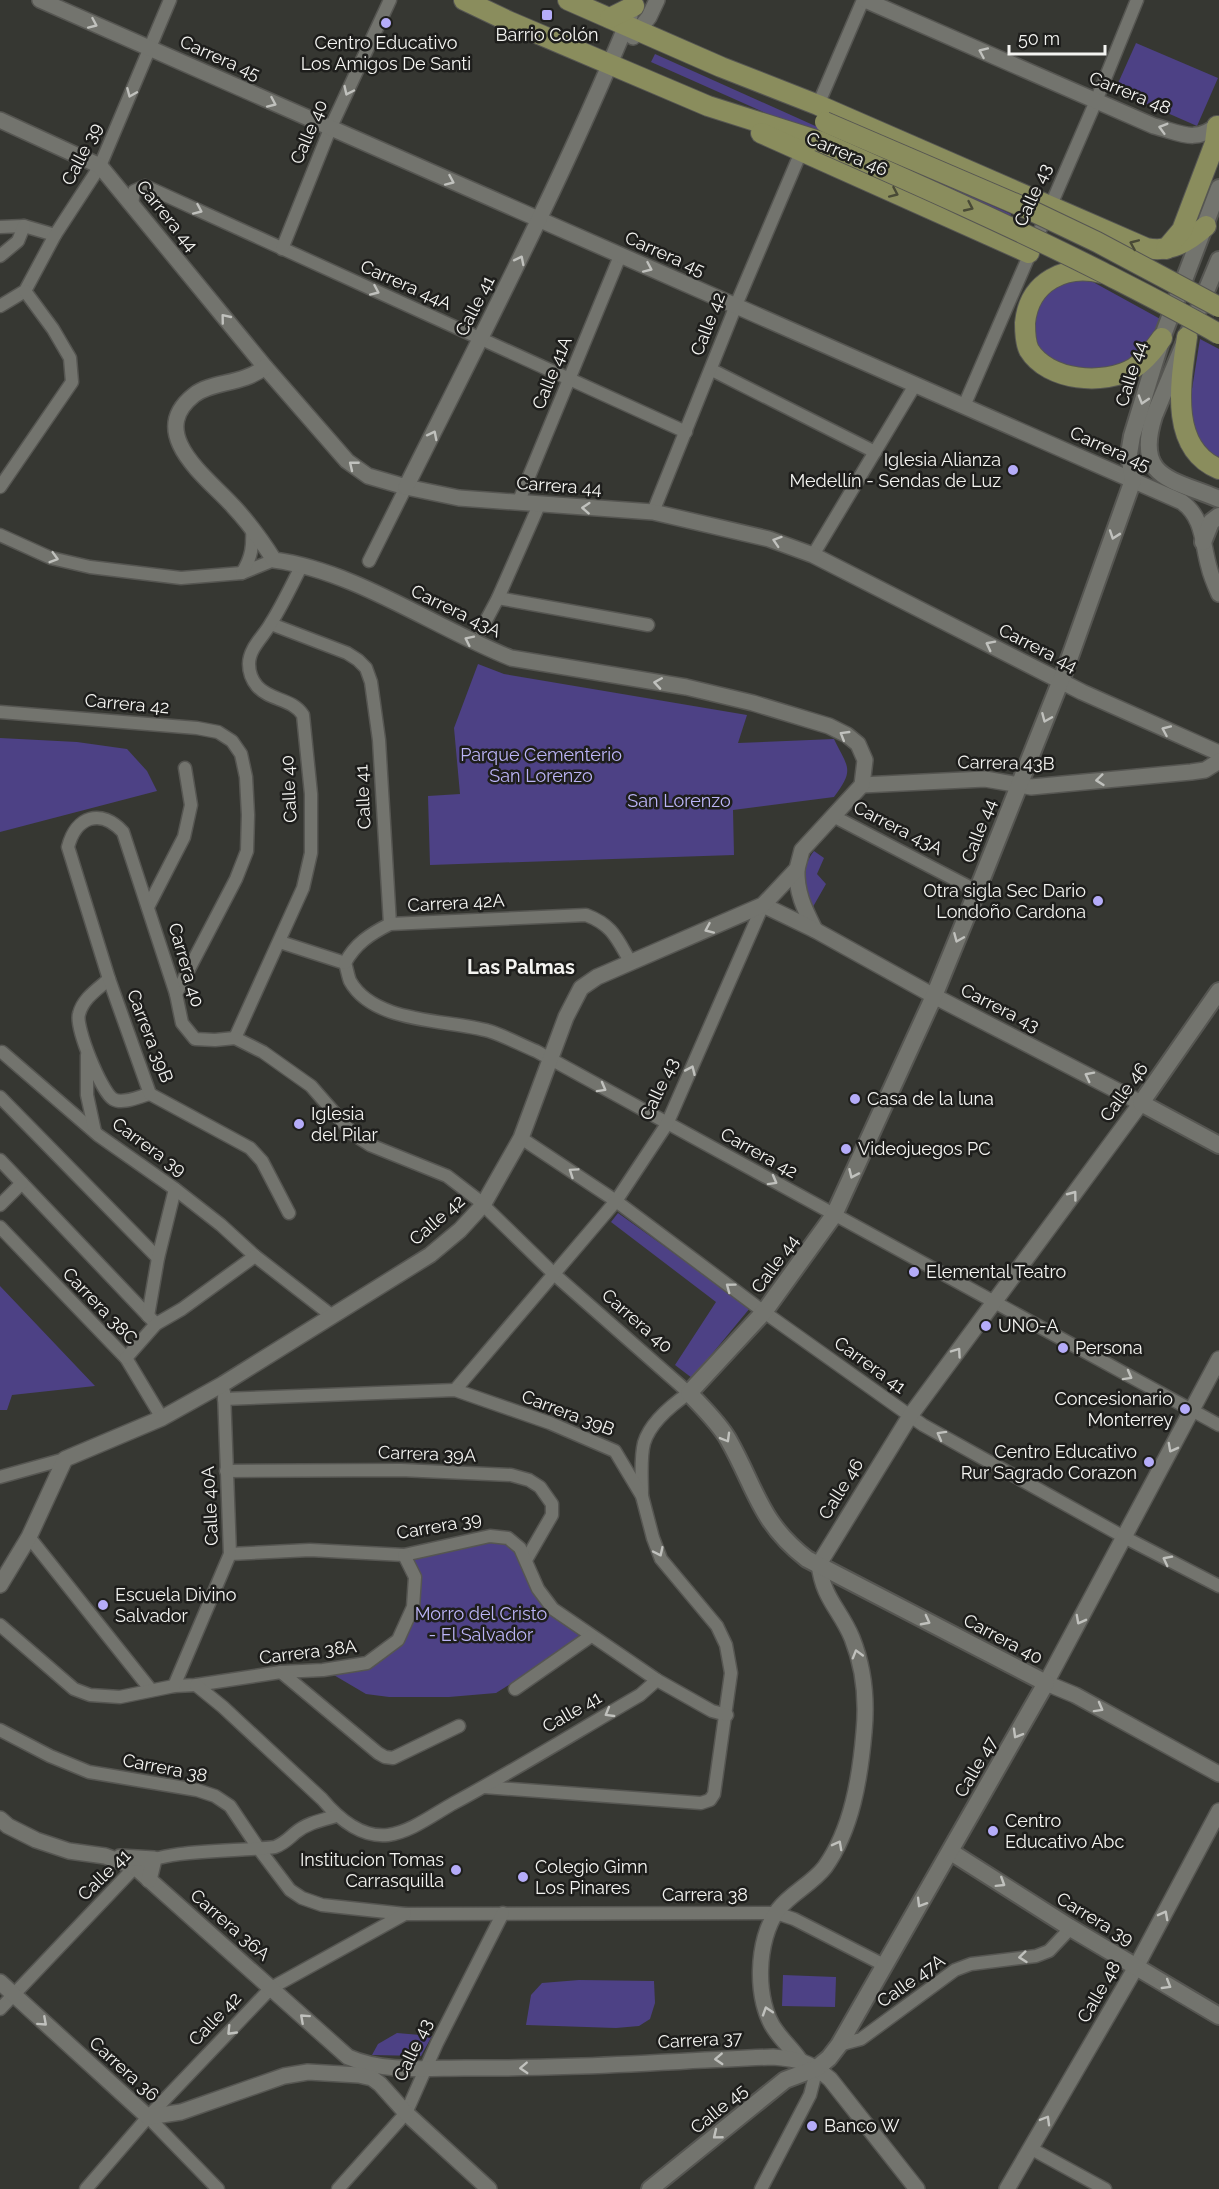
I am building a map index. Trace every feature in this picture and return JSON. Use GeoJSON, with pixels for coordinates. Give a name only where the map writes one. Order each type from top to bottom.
{"type":"FeatureCollection","features":[{"type":"Feature","properties":{"kind":"main road","name":"Carrera 46"},"geometry":{"type":"LineString","coordinates":[[464,0],[708,106],[819,141],[963,204],[1149,295],[1219,334]]}},
{"type":"Feature","properties":{"kind":"main road","name":"Carrera 46"},"geometry":{"type":"LineString","coordinates":[[568,0],[822,113],[1040,215],[1154,271],[1219,307]]}},
{"type":"Feature","properties":{"kind":"main road"},"geometry":{"type":"LineString","coordinates":[[625,25],[636,3]]}},
{"type":"Feature","properties":{"kind":"main road"},"geometry":{"type":"LineString","coordinates":[[708,106],[801,152],[1029,253]]}},
{"type":"Feature","properties":{"kind":"main road","name":"Carrera 46"},"geometry":{"type":"LineString","coordinates":[[822,113],[1146,248],[1166,250]]}},
{"type":"Feature","properties":{"kind":"main road"},"geometry":{"type":"LineString","coordinates":[[1166,250],[1182,230],[1215,143],[1218,125]]}},
{"type":"Feature","properties":{"kind":"main road","name":"Calle 44"},"geometry":{"type":"LineString","coordinates":[[689,1393],[764,1312],[834,1215],[934,996],[1060,681],[1133,480],[1130,445],[1162,338],[1219,188]]}},
{"type":"Feature","properties":{"kind":"main road"},"geometry":{"type":"LineString","coordinates":[[1166,250],[1188,241],[1206,226]]}},
{"type":"Feature","properties":{"kind":"main road","name":"Calle 44"},"geometry":{"type":"LineString","coordinates":[[1219,260],[1150,428],[1148,453],[1149,461],[1165,477],[1219,499]]}},
{"type":"Feature","properties":{"kind":"main road"},"geometry":{"type":"LineString","coordinates":[[1103,273],[1074,270],[1059,274],[1036,292],[1025,320],[1025,336],[1028,348],[1039,362],[1055,370],[1087,379],[1119,375],[1134,368],[1147,358],[1162,338]]}},
{"type":"Feature","properties":{"kind":"main road"},"geometry":{"type":"LineString","coordinates":[[1187,337],[1183,370],[1184,427],[1191,446],[1197,454],[1219,469]]}},
{"type":"Feature","properties":{"kind":"main road"},"geometry":{"type":"LineString","coordinates":[[1203,542],[1206,530],[1219,516]]}},
{"type":"Feature","properties":{"kind":"main road","name":"Calle 46"},"geometry":{"type":"LineString","coordinates":[[1141,1103],[1219,991]]}},
{"type":"Feature","properties":{"kind":"main road","name":"Carrera 43"},"geometry":{"type":"LineString","coordinates":[[1141,1103],[1219,1145]]}},
{"type":"Feature","properties":{"kind":"main road","name":"Carrera 40"},"geometry":{"type":"LineString","coordinates":[[689,1393],[719,1425],[729,1440],[766,1517],[790,1546],[807,1559],[1046,1683]]}},
{"type":"Feature","properties":{"kind":"main road","name":"Calle 47"},"geometry":{"type":"LineString","coordinates":[[817,2068],[839,2045],[1046,1683]]}},
{"type":"Feature","properties":{"kind":"main road","name":"Carrera 39"},"geometry":{"type":"LineString","coordinates":[[951,1852],[1069,1927],[1219,2016]]}},
{"type":"Feature","properties":{"kind":"main road","name":"Calle 45"},"geometry":{"type":"LineString","coordinates":[[650,2189],[785,2080],[817,2068]]}},
{"type":"Feature","properties":{"kind":"street","name":"Carrera 45"},"geometry":{"type":"LineString","coordinates":[[40,0],[1133,480],[1188,507],[1195,516],[1219,594]]}},
{"type":"Feature","properties":{"kind":"street","name":"Calle 39"},"geometry":{"type":"LineString","coordinates":[[25,291],[55,235],[100,166],[170,0]]}},
{"type":"Feature","properties":{"kind":"street","name":"Calle 40"},"geometry":{"type":"LineString","coordinates":[[282,249],[330,129],[390,0]]}},
{"type":"Feature","properties":{"kind":"street","name":"Calle 41"},"geometry":{"type":"LineString","coordinates":[[369,561],[538,220],[611,65],[625,25],[649,17],[657,0]]}},
{"type":"Feature","properties":{"kind":"street","name":"Carrera 48"},"geometry":{"type":"LineString","coordinates":[[864,0],[1154,126],[1190,136],[1207,134],[1218,125]]}},
{"type":"Feature","properties":{"kind":"street"},"geometry":{"type":"LineString","coordinates":[[822,113],[864,0]]}},
{"type":"Feature","properties":{"kind":"street","name":"Calle 43"},"geometry":{"type":"LineString","coordinates":[[964,406],[1096,101],[1137,0]]}},
{"type":"Feature","properties":{"kind":"street","name":"Carrera 44"},"geometry":{"type":"LineString","coordinates":[[0,120],[100,166],[265,367],[352,465],[368,476],[459,498],[653,512],[769,539],[813,555],[1060,681],[1219,753]]}},
{"type":"Feature","properties":{"kind":"street","name":"Calle 42"},"geometry":{"type":"LineString","coordinates":[[653,512],[801,152]]}},
{"type":"Feature","properties":{"kind":"street","name":"Carrera 44A"},"geometry":{"type":"LineString","coordinates":[[132,205],[134,191],[145,186],[686,432]]}},
{"type":"Feature","properties":{"kind":"street"},"geometry":{"type":"LineString","coordinates":[[0,226],[24,226],[55,235]]}},
{"type":"Feature","properties":{"kind":"street"},"geometry":{"type":"LineString","coordinates":[[0,256],[18,241],[24,226]]}},
{"type":"Feature","properties":{"kind":"street","name":"Calle 41A"},"geometry":{"type":"LineString","coordinates":[[518,503],[620,256]]}},
{"type":"Feature","properties":{"kind":"street"},"geometry":{"type":"LineString","coordinates":[[0,306],[25,291],[53,328],[70,358],[72,382],[0,487]]}},
{"type":"Feature","properties":{"kind":"street"},"geometry":{"type":"LineString","coordinates":[[0,535],[51,558],[90,567],[181,578],[242,573],[274,560],[252,527],[188,460],[178,443],[176,427],[180,411],[194,395],[211,387],[249,378],[265,367]]}},
{"type":"Feature","properties":{"kind":"street"},"geometry":{"type":"LineString","coordinates":[[712,370],[875,452]]}},
{"type":"Feature","properties":{"kind":"street"},"geometry":{"type":"LineString","coordinates":[[813,555],[915,385]]}},
{"type":"Feature","properties":{"kind":"street"},"geometry":{"type":"LineString","coordinates":[[481,630],[498,598],[539,505]]}},
{"type":"Feature","properties":{"kind":"street"},"geometry":{"type":"LineString","coordinates":[[242,573],[250,560],[253,547],[252,527]]}},
{"type":"Feature","properties":{"kind":"street","name":"Carrera 43A"},"geometry":{"type":"LineString","coordinates":[[274,560],[319,569],[357,585],[485,648],[511,658],[709,692],[829,726],[847,735],[858,744],[865,760],[862,785]]}},
{"type":"Feature","properties":{"kind":"street","name":"Calle 40"},"geometry":{"type":"LineString","coordinates":[[235,1038],[303,888],[311,853],[311,794],[303,715],[298,708],[271,696],[257,686],[251,676],[249,664],[252,652],[271,624],[302,565]]}},
{"type":"Feature","properties":{"kind":"street"},"geometry":{"type":"LineString","coordinates":[[498,598],[648,624]]}},
{"type":"Feature","properties":{"kind":"street","name":"Calle 41"},"geometry":{"type":"LineString","coordinates":[[271,624],[347,653],[366,668],[371,682],[379,740],[390,924]]}},
{"type":"Feature","properties":{"kind":"street","name":"Carrera 42"},"geometry":{"type":"LineString","coordinates":[[0,712],[197,728],[218,732],[232,741],[241,754],[246,777],[247,851],[236,879],[176,994]]}},
{"type":"Feature","properties":{"kind":"street","name":"Carrera 43B"},"geometry":{"type":"LineString","coordinates":[[862,785],[985,779],[1032,787],[1191,772],[1205,770],[1219,761]]}},
{"type":"Feature","properties":{"kind":"street"},"geometry":{"type":"LineString","coordinates":[[148,908],[184,837],[191,805],[185,768]]}},
{"type":"Feature","properties":{"kind":"street","name":"Calle 43"},"geometry":{"type":"LineString","coordinates":[[455,1390],[616,1201],[667,1124],[763,905],[796,869],[802,850],[862,785]]}},
{"type":"Feature","properties":{"kind":"street","name":"Carrera 43A"},"geometry":{"type":"LineString","coordinates":[[833,816],[977,891]]}},
{"type":"Feature","properties":{"kind":"street","name":"Carrera 40"},"geometry":{"type":"LineString","coordinates":[[68,847],[71,834],[78,824],[90,819],[102,818],[114,822],[123,832],[176,994],[182,1023],[195,1039],[235,1038],[263,1052],[311,1086],[353,1134],[370,1145],[447,1176],[483,1205],[554,1274],[689,1393]]}},
{"type":"Feature","properties":{"kind":"street","name":"Carrera 39B"},"geometry":{"type":"LineString","coordinates":[[68,847],[109,979],[150,1094],[250,1148],[262,1161],[289,1214]]}},
{"type":"Feature","properties":{"kind":"street"},"geometry":{"type":"LineString","coordinates":[[796,869],[800,900],[815,930]]}},
{"type":"Feature","properties":{"kind":"street","name":"Calle 42"},"geometry":{"type":"LineString","coordinates":[[65,1459],[224,1392],[332,1315],[430,1255],[460,1230],[483,1205],[521,1138],[566,1017],[581,988],[597,977],[763,905]]}},
{"type":"Feature","properties":{"kind":"street","name":"Carrera 43"},"geometry":{"type":"LineString","coordinates":[[763,905],[815,930],[934,996],[1141,1103]]}},
{"type":"Feature","properties":{"kind":"street","name":"Carrera 42A"},"geometry":{"type":"LineString","coordinates":[[345,963],[351,952],[364,938],[390,924],[586,915],[603,921],[631,963]]}},
{"type":"Feature","properties":{"kind":"street"},"geometry":{"type":"LineString","coordinates":[[280,942],[345,963]]}},
{"type":"Feature","properties":{"kind":"street","name":"Carrera 42"},"geometry":{"type":"LineString","coordinates":[[345,963],[349,980],[357,991],[370,1001],[391,1012],[490,1031],[536,1051],[1219,1425]]}},
{"type":"Feature","properties":{"kind":"street"},"geometry":{"type":"LineString","coordinates":[[109,979],[84,1001],[78,1019],[88,1054],[107,1091],[114,1099],[123,1101],[150,1094]]}},
{"type":"Feature","properties":{"kind":"street","name":"Carrera 39"},"geometry":{"type":"LineString","coordinates":[[2,1052],[95,1132],[175,1189],[221,1225],[255,1256],[332,1315]]}},
{"type":"Feature","properties":{"kind":"street"},"geometry":{"type":"LineString","coordinates":[[88,1054],[87,1095],[95,1132]]}},
{"type":"Feature","properties":{"kind":"street"},"geometry":{"type":"LineString","coordinates":[[0,1097],[158,1258]]}},
{"type":"Feature","properties":{"kind":"street","name":"Calle 46"},"geometry":{"type":"LineString","coordinates":[[819,1564],[910,1416],[1141,1103]]}},
{"type":"Feature","properties":{"kind":"street","name":"Carrera 41"},"geometry":{"type":"LineString","coordinates":[[521,1138],[616,1201],[764,1312],[910,1416],[1124,1537],[1219,1586]]}},
{"type":"Feature","properties":{"kind":"street"},"geometry":{"type":"LineString","coordinates":[[0,1160],[152,1320]]}},
{"type":"Feature","properties":{"kind":"street"},"geometry":{"type":"LineString","coordinates":[[0,1205],[22,1183]]}},
{"type":"Feature","properties":{"kind":"street"},"geometry":{"type":"LineString","coordinates":[[126,1358],[152,1320],[158,1258],[175,1189]]}},
{"type":"Feature","properties":{"kind":"street","name":"Carrera 38C"},"geometry":{"type":"LineString","coordinates":[[0,1227],[126,1358],[162,1418]]}},
{"type":"Feature","properties":{"kind":"street"},"geometry":{"type":"LineString","coordinates":[[152,1320],[182,1309],[255,1256]]}},
{"type":"Feature","properties":{"kind":"street","name":"Calle 47"},"geometry":{"type":"LineString","coordinates":[[1046,1683],[1219,1359]]}},
{"type":"Feature","properties":{"kind":"street","name":"Carrera 39B"},"geometry":{"type":"LineString","coordinates":[[224,1392],[455,1390],[550,1423],[610,1447],[620,1456],[642,1496],[661,1558],[717,1626],[726,1645],[732,1673],[714,1794],[710,1800],[701,1803],[484,1787]]}},
{"type":"Feature","properties":{"kind":"street","name":"Calle 40A"},"geometry":{"type":"LineString","coordinates":[[174,1686],[230,1554],[224,1392]]}},
{"type":"Feature","properties":{"kind":"street","name":"Calle 44"},"geometry":{"type":"LineString","coordinates":[[642,1496],[642,1462],[645,1440],[663,1415],[689,1393]]}},
{"type":"Feature","properties":{"kind":"street"},"geometry":{"type":"LineString","coordinates":[[0,1476],[65,1459]]}},
{"type":"Feature","properties":{"kind":"street"},"geometry":{"type":"LineString","coordinates":[[0,1585],[29,1537],[65,1459]]}},
{"type":"Feature","properties":{"kind":"street","name":"Carrera 39A"},"geometry":{"type":"LineString","coordinates":[[226,1471],[401,1470],[510,1475],[529,1480],[540,1487],[552,1504],[552,1515],[526,1560]]}},
{"type":"Feature","properties":{"kind":"street","name":"Carrera 39"},"geometry":{"type":"LineString","coordinates":[[230,1554],[310,1550],[404,1555],[490,1536],[508,1538],[520,1548],[544,1600],[553,1609],[657,1680],[712,1711],[726,1715]]}},
{"type":"Feature","properties":{"kind":"street"},"geometry":{"type":"LineString","coordinates":[[29,1537],[151,1690]]}},
{"type":"Feature","properties":{"kind":"street","name":"Carrera 38A"},"geometry":{"type":"LineString","coordinates":[[0,1625],[74,1689],[90,1695],[120,1697],[174,1686],[367,1663],[398,1640],[414,1607],[415,1577],[404,1555]]}},
{"type":"Feature","properties":{"kind":"street"},"geometry":{"type":"LineString","coordinates":[[799,2059],[775,2031],[767,2014],[760,1973],[762,1951],[766,1934],[776,1913],[813,1880],[835,1851],[843,1834],[849,1817],[861,1760],[865,1702],[863,1680],[852,1639],[826,1595],[819,1564]]}},
{"type":"Feature","properties":{"kind":"street"},"geometry":{"type":"LineString","coordinates":[[515,1689],[591,1636]]}},
{"type":"Feature","properties":{"kind":"street"},"geometry":{"type":"LineString","coordinates":[[281,1672],[378,1754],[385,1757],[393,1758],[459,1726]]}},
{"type":"Feature","properties":{"kind":"street","name":"Calle 41"},"geometry":{"type":"LineString","coordinates":[[0,2009],[135,1868],[146,1860],[259,1849],[286,1842],[296,1832],[312,1823],[336,1816],[361,1831],[375,1835],[389,1835],[406,1829],[484,1787],[640,1695],[657,1680]]}},
{"type":"Feature","properties":{"kind":"street","name":"Carrera 40"},"geometry":{"type":"LineString","coordinates":[[1046,1683],[1075,1695],[1219,1774]]}},
{"type":"Feature","properties":{"kind":"street"},"geometry":{"type":"LineString","coordinates":[[196,1685],[240,1722],[322,1799],[336,1816]]}},
{"type":"Feature","properties":{"kind":"street","name":"Carrera 38"},"geometry":{"type":"LineString","coordinates":[[0,1730],[50,1756],[88,1772],[198,1790],[215,1796],[230,1806],[290,1890],[302,1898],[322,1905],[405,1914],[776,1913],[794,1919],[884,1965]]}},
{"type":"Feature","properties":{"kind":"street","name":"Calle 48"},"geometry":{"type":"LineString","coordinates":[[1007,2189],[1136,1967],[1219,1811]]}},
{"type":"Feature","properties":{"kind":"street","name":"Carrera 36A"},"geometry":{"type":"LineString","coordinates":[[0,1819],[8,1826],[36,1840],[69,1851],[105,1856],[135,1868],[348,2057],[362,2064],[425,2069]]}},
{"type":"Feature","properties":{"kind":"street"},"geometry":{"type":"LineString","coordinates":[[105,1856],[154,1859],[149,1880]]}},
{"type":"Feature","properties":{"kind":"street","name":"Calle 43"},"geometry":{"type":"LineString","coordinates":[[338,2189],[406,2113],[425,2069],[503,1913]]}},
{"type":"Feature","properties":{"kind":"street","name":"Calle 42"},"geometry":{"type":"LineString","coordinates":[[86,2189],[148,2117],[271,1988],[405,1914]]}},
{"type":"Feature","properties":{"kind":"street","name":"Calle 47A"},"geometry":{"type":"LineString","coordinates":[[839,2045],[861,2039],[955,1970],[971,1964],[1036,1956],[1048,1951],[1069,1927]]}},
{"type":"Feature","properties":{"kind":"street","name":"Carrera 36"},"geometry":{"type":"LineString","coordinates":[[0,1982],[148,2117],[218,2189]]}},
{"type":"Feature","properties":{"kind":"street","name":"Carrera 37"},"geometry":{"type":"LineString","coordinates":[[425,2069],[508,2068],[773,2056],[799,2059],[817,2068],[830,2079],[917,2189]]}},
{"type":"Feature","properties":{"kind":"street","name":"Calle 47"},"geometry":{"type":"LineString","coordinates":[[761,2189],[810,2095],[817,2068]]}},
{"type":"Feature","properties":{"kind":"street"},"geometry":{"type":"LineString","coordinates":[[148,2117],[181,2112],[284,2076],[308,2072],[372,2078],[406,2113],[489,2189]]}},
{"type":"Feature","properties":{"kind":"street"},"geometry":{"type":"LineString","coordinates":[[1030,2148],[1106,2189]]}},
{"type":"Feature","properties":{"kind":"green space"},"geometry":{"type":"Polygon","coordinates":[[[1136,43],[1218,78],[1197,126],[1115,90],[1136,43]]]}},
{"type":"Feature","properties":{"kind":"green space"},"geometry":{"type":"Polygon","coordinates":[[[655,54],[1011,214],[1008,221],[651,62],[655,54]]]}},
{"type":"Feature","properties":{"kind":"green space"},"geometry":{"type":"Polygon","coordinates":[[[1067,278],[1093,282],[1164,321],[1154,341],[1123,363],[1090,371],[1069,370],[1038,358],[1032,319],[1033,311],[1043,297],[1067,278]]]}},
{"type":"Feature","properties":{"kind":"green space"},"geometry":{"type":"Polygon","coordinates":[[[1200,339],[1219,349],[1219,466],[1198,450],[1189,408],[1200,339]]]}},
{"type":"Feature","properties":{"kind":"green space","name":"Parque Cementerio San Lorenzo"},"geometry":{"type":"Polygon","coordinates":[[[478,664],[504,674],[747,715],[738,743],[834,739],[846,763],[847,774],[834,797],[733,810],[734,855],[430,865],[428,796],[460,794],[454,728],[478,664]]]}},
{"type":"Feature","properties":{"kind":"green space"},"geometry":{"type":"Polygon","coordinates":[[[0,738],[77,742],[127,749],[147,771],[157,791],[0,832],[0,738]]]}},
{"type":"Feature","properties":{"kind":"green space"},"geometry":{"type":"Polygon","coordinates":[[[814,851],[824,858],[817,874],[826,884],[810,912],[804,881],[806,866],[814,851]]]}},
{"type":"Feature","properties":{"kind":"green space"},"geometry":{"type":"Polygon","coordinates":[[[618,1213],[750,1308],[692,1378],[675,1365],[716,1302],[611,1222],[618,1213]]]}},
{"type":"Feature","properties":{"kind":"green space"},"geometry":{"type":"Polygon","coordinates":[[[0,1286],[95,1386],[12,1395],[7,1410],[0,1410],[0,1286]]]}},
{"type":"Feature","properties":{"kind":"green space","name":"Morro del Cristo - El Salvador"},"geometry":{"type":"Polygon","coordinates":[[[494,1537],[512,1540],[536,1590],[588,1636],[496,1693],[449,1697],[389,1697],[366,1694],[327,1671],[371,1664],[417,1608],[408,1556],[494,1537]]]}},
{"type":"Feature","properties":{"kind":"green space"},"geometry":{"type":"Polygon","coordinates":[[[783,1975],[836,1977],[835,2007],[782,2006],[783,1975]]]}},
{"type":"Feature","properties":{"kind":"green space"},"geometry":{"type":"Polygon","coordinates":[[[579,1980],[654,1981],[655,2003],[650,2019],[639,2026],[616,2028],[526,2025],[531,1995],[542,1983],[579,1980]]]}},
{"type":"Feature","properties":{"kind":"green space"},"geometry":{"type":"Polygon","coordinates":[[[397,2033],[432,2036],[421,2056],[372,2055],[378,2044],[397,2033]]]}},
{"type":"Feature","properties":{"kind":"place","name":"Barrio Colón"},"geometry":{"type":"Point","coordinates":[547,15]}},
{"type":"Feature","properties":{"kind":"place","name":"Centro Educativo Los Amigos De Santi"},"geometry":{"type":"Point","coordinates":[386,23]}},
{"type":"Feature","properties":{"kind":"place","name":"Iglesia Alianza Medellín - Sendas de Luz"},"geometry":{"type":"Point","coordinates":[1013,470]}},
{"type":"Feature","properties":{"kind":"place","name":"Otra sigla Sec Dario Londoño Cardona"},"geometry":{"type":"Point","coordinates":[1098,901]}},
{"type":"Feature","properties":{"kind":"place","name":"Casa de la luna"},"geometry":{"type":"Point","coordinates":[855,1099]}},
{"type":"Feature","properties":{"kind":"place","name":"Iglesia del Pilar"},"geometry":{"type":"Point","coordinates":[299,1124]}},
{"type":"Feature","properties":{"kind":"place","name":"Videojuegos PC"},"geometry":{"type":"Point","coordinates":[846,1149]}},
{"type":"Feature","properties":{"kind":"place","name":"Elemental Teatro"},"geometry":{"type":"Point","coordinates":[914,1272]}},
{"type":"Feature","properties":{"kind":"place","name":"UNO-A"},"geometry":{"type":"Point","coordinates":[986,1326]}},
{"type":"Feature","properties":{"kind":"place","name":"Persona"},"geometry":{"type":"Point","coordinates":[1063,1348]}},
{"type":"Feature","properties":{"kind":"place","name":"Concesionario Monterrey"},"geometry":{"type":"Point","coordinates":[1185,1409]}},
{"type":"Feature","properties":{"kind":"place","name":"Centro Educativo Rur Sagrado Corazon"},"geometry":{"type":"Point","coordinates":[1149,1462]}},
{"type":"Feature","properties":{"kind":"place","name":"Escuela Divino Salvador"},"geometry":{"type":"Point","coordinates":[103,1605]}},
{"type":"Feature","properties":{"kind":"place","name":"Centro Educativo Abc"},"geometry":{"type":"Point","coordinates":[993,1831]}},
{"type":"Feature","properties":{"kind":"place","name":"Institucion Tomas Carrasquilla"},"geometry":{"type":"Point","coordinates":[456,1870]}},
{"type":"Feature","properties":{"kind":"place","name":"Colegio Gimn Los Pinares"},"geometry":{"type":"Point","coordinates":[523,1877]}},
{"type":"Feature","properties":{"kind":"place","name":"Banco W"},"geometry":{"type":"Point","coordinates":[812,2126]}},
{"type":"Feature","properties":{"kind":"district","name":"Las Palmas"},"geometry":{"type":"Point","coordinates":[521,967]}},
{"type":"Feature","properties":{"kind":"park label","name":"San Lorenzo"},"geometry":{"type":"Point","coordinates":[679,801]}}]}
